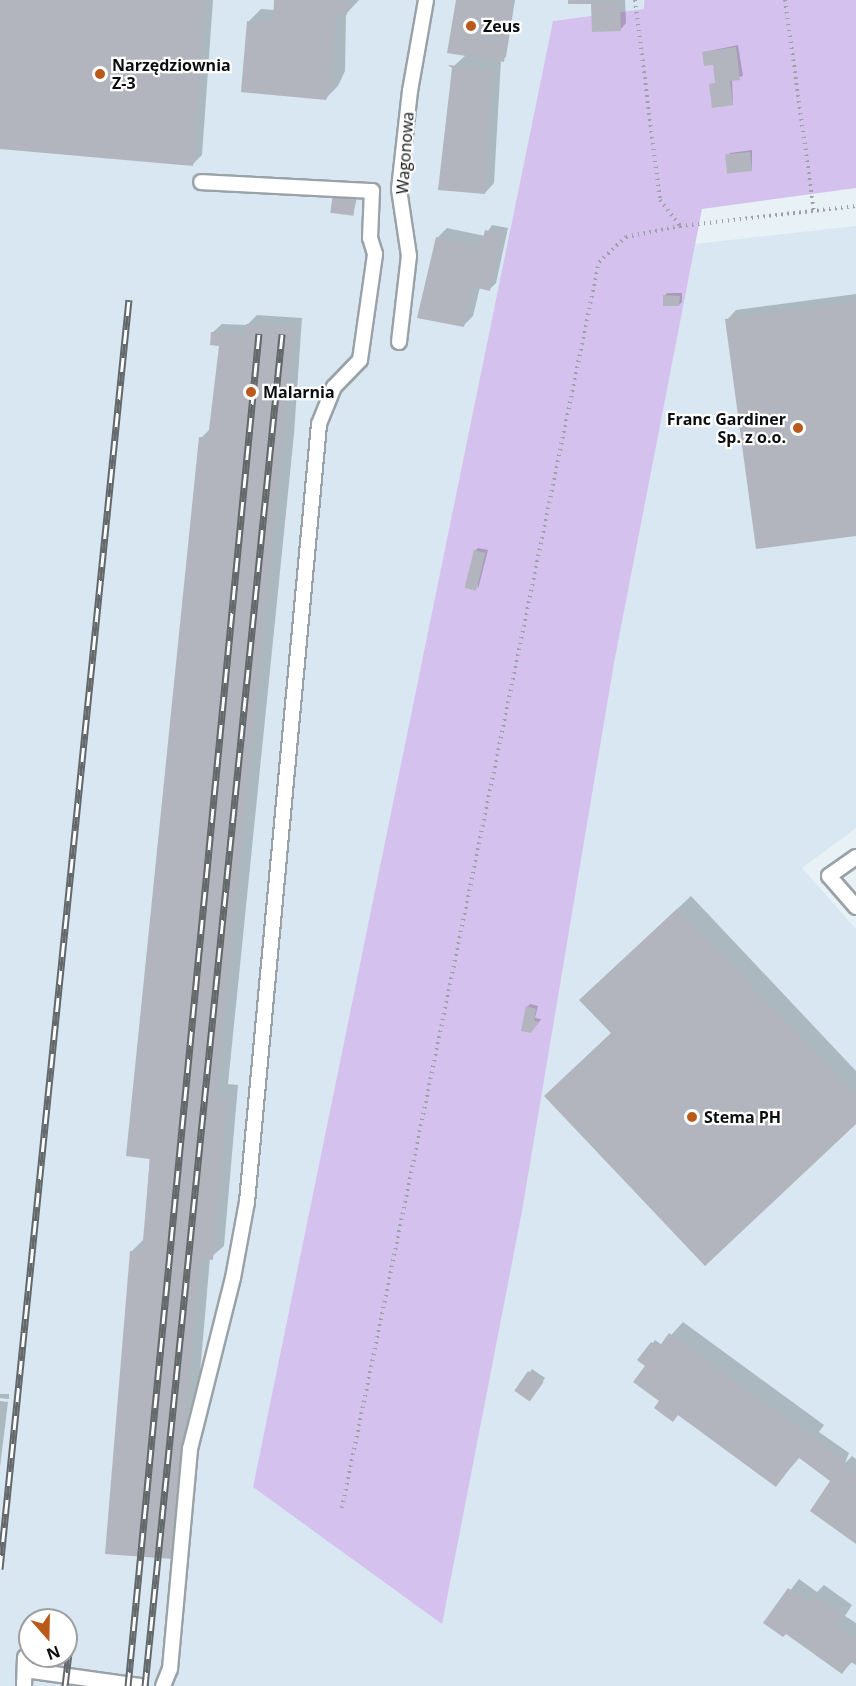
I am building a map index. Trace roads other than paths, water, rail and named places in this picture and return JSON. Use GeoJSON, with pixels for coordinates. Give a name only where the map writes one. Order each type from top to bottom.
{"type":"FeatureCollection","features":[{"type":"Feature","properties":{"kind":"lane","name":"Wagonowa"},"geometry":{"type":"LineString","coordinates":[[399,342],[409,256],[399,189],[410,91],[426,0]]}},
{"type":"Feature","properties":{"kind":"lane"},"geometry":{"type":"LineString","coordinates":[[163,1686],[170,1669],[190,1449],[233,1278],[247,1202],[319,424],[334,387],[360,360],[375,254],[370,238],[372,191],[201,182]]}},
{"type":"Feature","properties":{"kind":"lane"},"geometry":{"type":"LineString","coordinates":[[856,857],[829,876],[856,907]]}},
{"type":"Feature","properties":{"kind":"lane"},"geometry":{"type":"LineString","coordinates":[[24,1686],[25,1664],[140,1686]]}},
{"type":"Feature","properties":{"kind":"railway"},"geometry":{"type":"LineString","coordinates":[[0,1569],[129,300]]}},
{"type":"Feature","properties":{"kind":"railway"},"geometry":{"type":"LineString","coordinates":[[128,1686],[259,333]]}},
{"type":"Feature","properties":{"kind":"railway"},"geometry":{"type":"LineString","coordinates":[[145,1686],[282,334]]}},
{"type":"Feature","properties":{"kind":"railway"},"geometry":{"type":"LineString","coordinates":[[65,1686],[67,1668]]}},
{"type":"Feature","properties":{"kind":"place","name":"Zeus"},"geometry":{"type":"Point","coordinates":[471,26]}},
{"type":"Feature","properties":{"kind":"place","name":"Narzędziownia Z-3"},"geometry":{"type":"Point","coordinates":[100,74]}},
{"type":"Feature","properties":{"kind":"place","name":"Malarnia"},"geometry":{"type":"Point","coordinates":[251,392]}},
{"type":"Feature","properties":{"kind":"place","name":"Franc Gardiner Sp. z o.o."},"geometry":{"type":"Point","coordinates":[798,428]}},
{"type":"Feature","properties":{"kind":"place","name":"Stema PH"},"geometry":{"type":"Point","coordinates":[692,1117]}}]}
